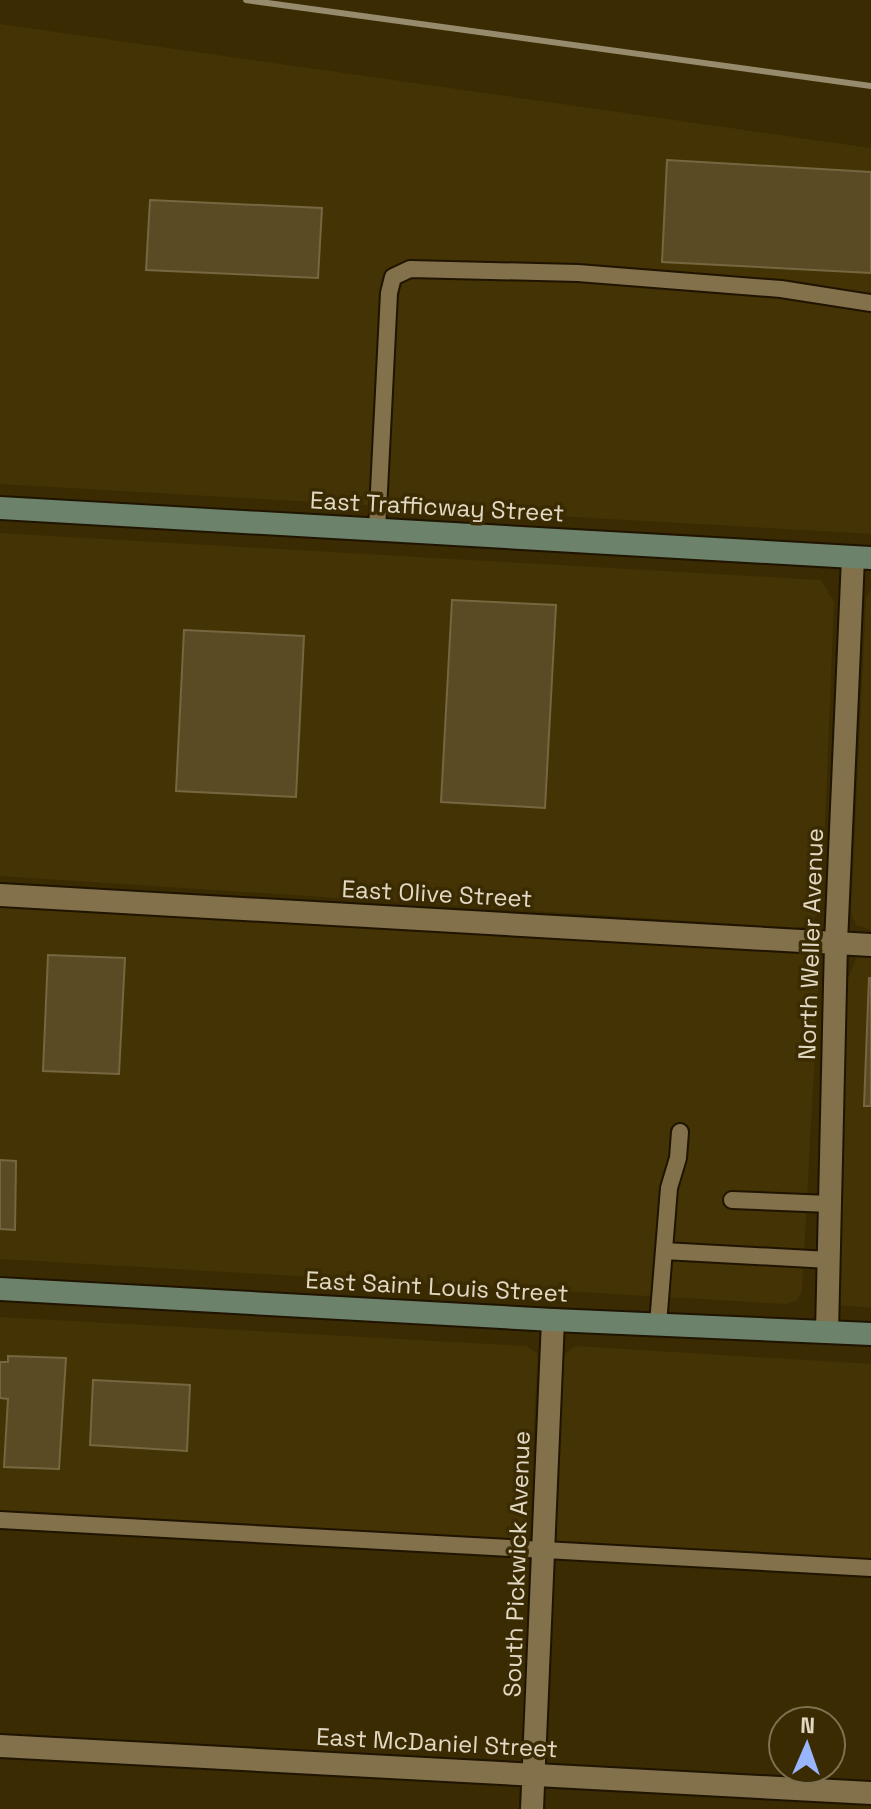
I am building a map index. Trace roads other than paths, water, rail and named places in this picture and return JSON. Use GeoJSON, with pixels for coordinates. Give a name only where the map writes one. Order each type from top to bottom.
{"type":"FeatureCollection","features":[{"type":"Feature","properties":{"kind":"main road","name":"East Trafficway Street"},"geometry":{"type":"LineString","coordinates":[[0,508],[862,558]]}},
{"type":"Feature","properties":{"kind":"main road","name":"East Saint Louis Street"},"geometry":{"type":"LineString","coordinates":[[0,1289],[553,1320],[871,1334]]}},
{"type":"Feature","properties":{"kind":"street","name":"North Weller Avenue"},"geometry":{"type":"LineString","coordinates":[[827,1332],[836,943],[862,558]]}},
{"type":"Feature","properties":{"kind":"street","name":"East Olive Street"},"geometry":{"type":"LineString","coordinates":[[0,895],[871,945]]}},
{"type":"Feature","properties":{"kind":"street","name":"South Pickwick Avenue"},"geometry":{"type":"LineString","coordinates":[[532,1809],[553,1320]]}},
{"type":"Feature","properties":{"kind":"street","name":"East McDaniel Street"},"geometry":{"type":"LineString","coordinates":[[0,1746],[871,1793]]}},
{"type":"Feature","properties":{"kind":"lane"},"geometry":{"type":"LineString","coordinates":[[377,530],[389,293],[393,277],[410,269],[578,273],[781,289],[871,303]]}},
{"type":"Feature","properties":{"kind":"lane"},"geometry":{"type":"LineString","coordinates":[[658,1324],[669,1188],[678,1158],[680,1132]]}},
{"type":"Feature","properties":{"kind":"lane"},"geometry":{"type":"LineString","coordinates":[[732,1200],[830,1204]]}},
{"type":"Feature","properties":{"kind":"lane"},"geometry":{"type":"LineString","coordinates":[[664,1251],[829,1260]]}},
{"type":"Feature","properties":{"kind":"lane"},"geometry":{"type":"LineString","coordinates":[[0,1520],[871,1568]]}},
{"type":"Feature","properties":{"kind":"railway"},"geometry":{"type":"LineString","coordinates":[[246,0],[871,86]]}}]}
